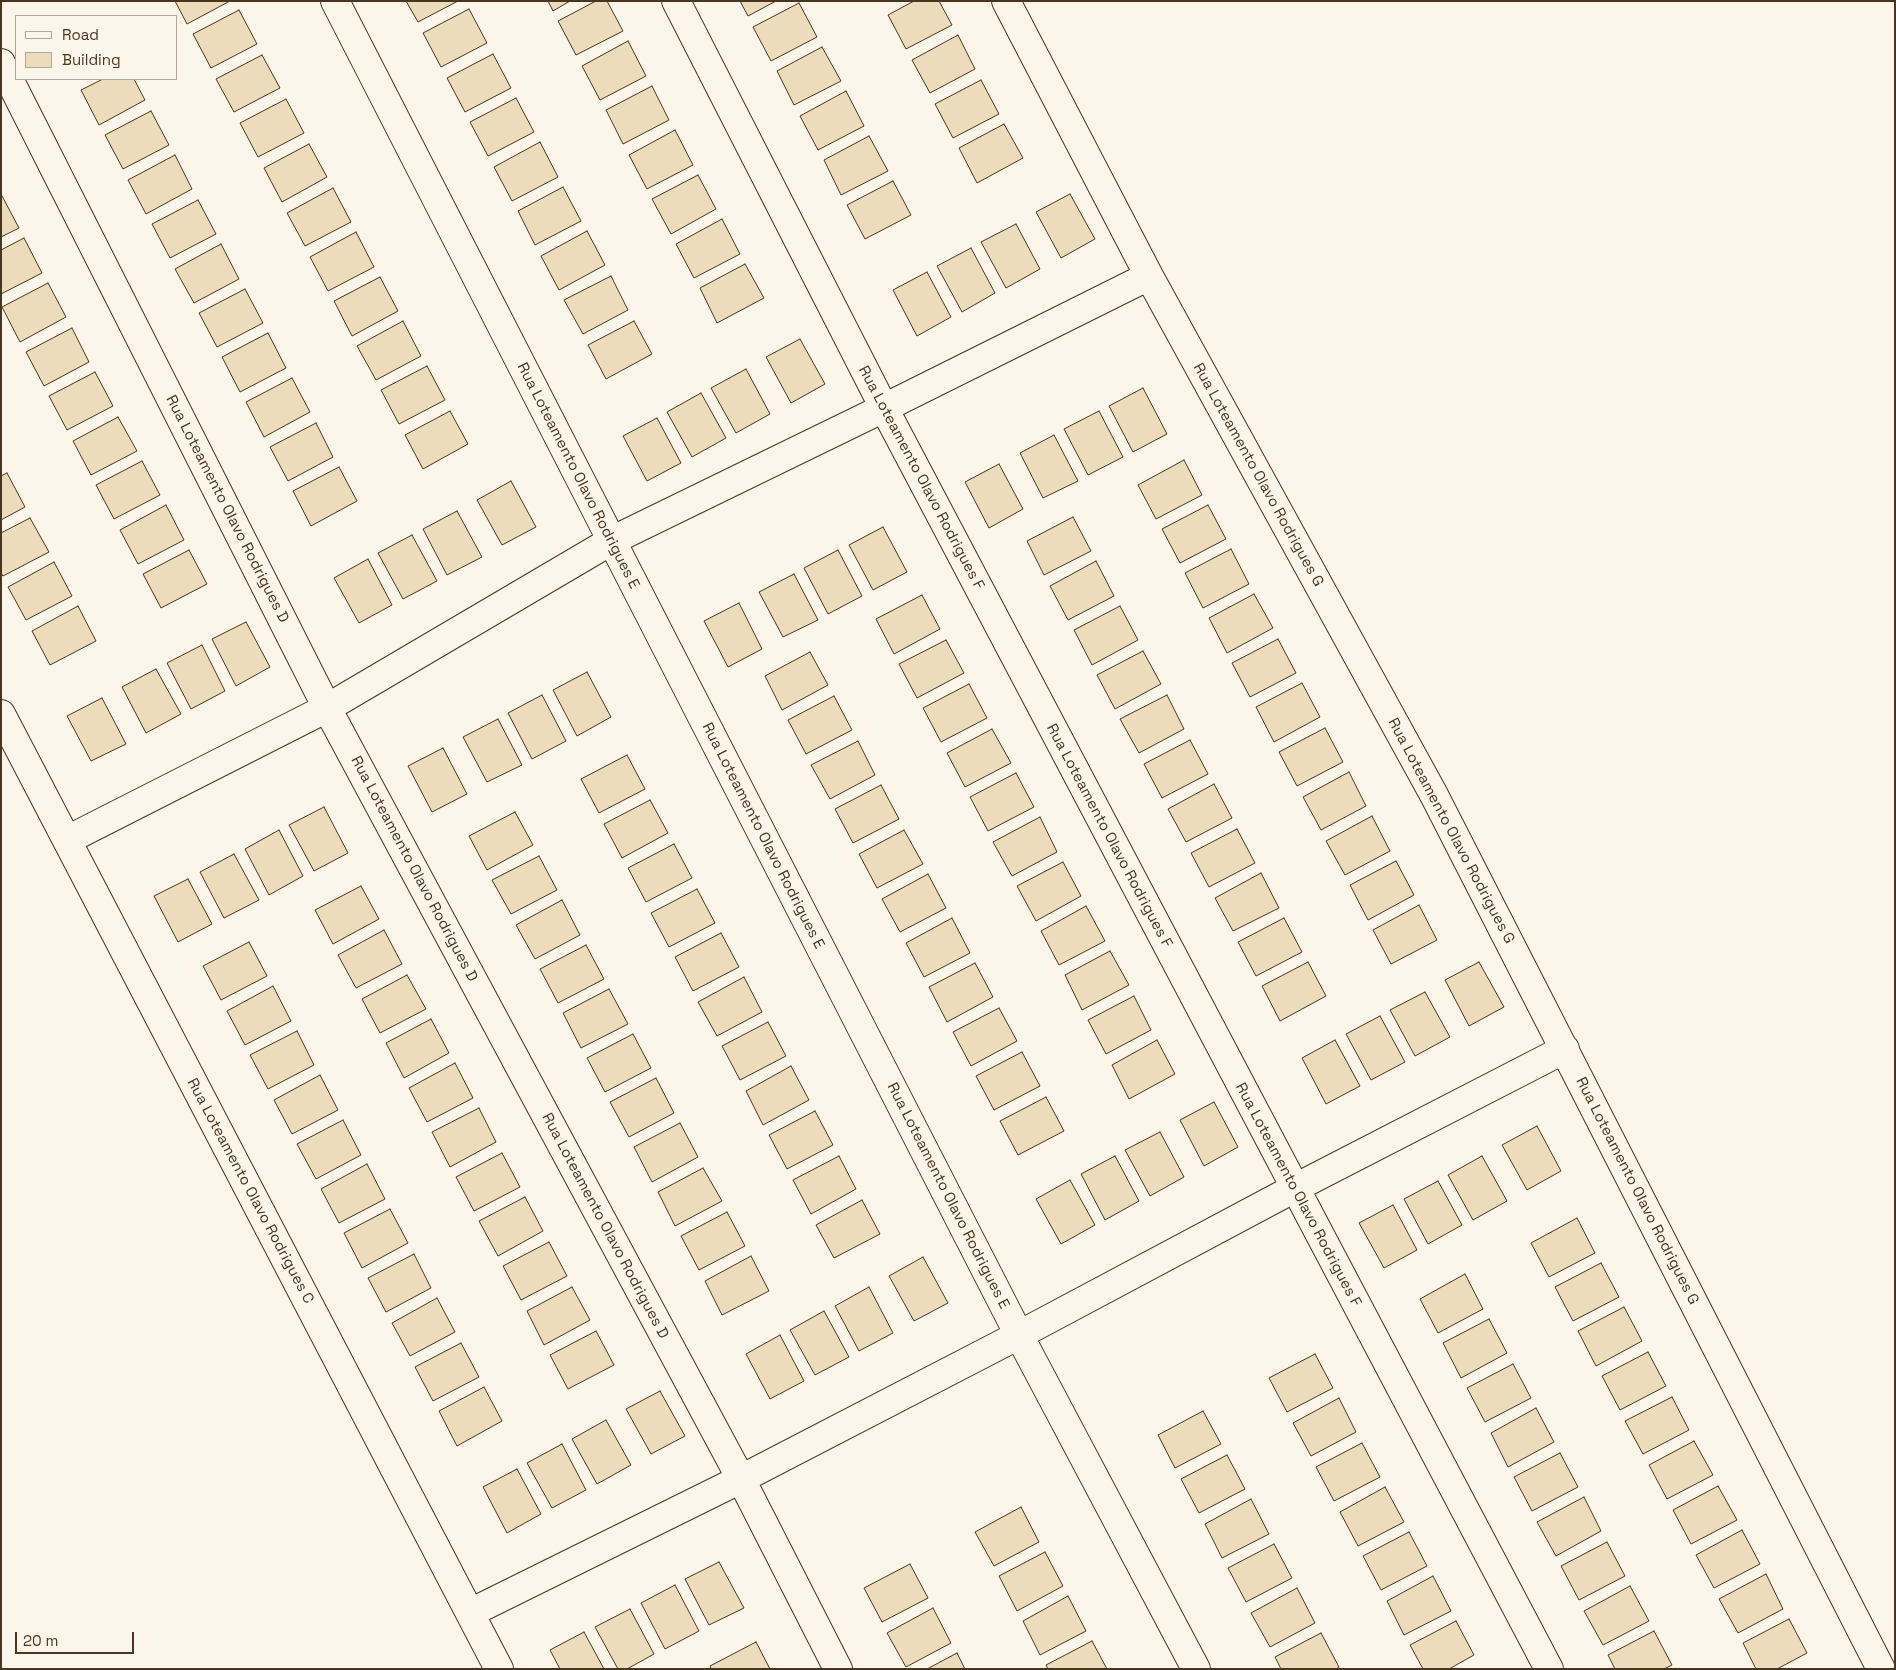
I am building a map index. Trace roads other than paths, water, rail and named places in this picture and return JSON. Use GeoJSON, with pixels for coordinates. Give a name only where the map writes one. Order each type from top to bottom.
{"type":"FeatureCollection","features":[{"type":"Feature","properties":{"kind":"street","name":"Rua Loteamento Olavo Rodrigues E"},"geometry":{"type":"LineString","coordinates":[[335,1],[610,540],[1020,1335],[1196,1669]]}},
{"type":"Feature","properties":{"kind":"street","name":"Rua Loteamento Olavo Rodrigues F"},"geometry":{"type":"LineString","coordinates":[[676,1],[884,408],[1549,1669]]}},
{"type":"Feature","properties":{"kind":"street","name":"Rua Loteamento Olavo Rodrigues G"},"geometry":{"type":"LineString","coordinates":[[1006,1],[1149,276],[1434,795],[1882,1669]]}},
{"type":"Feature","properties":{"kind":"street","name":"Rua Loteamento Olavo Rodrigues D"},"geometry":{"type":"LineString","coordinates":[[1,63],[328,708],[741,1480],[838,1669]]}},
{"type":"Feature","properties":{"kind":"street"},"geometry":{"type":"LineString","coordinates":[[67,840],[328,708],[610,540],[884,408],[1149,276]]}},
{"type":"Feature","properties":{"kind":"street","name":"Rua Loteamento Olavo Rodrigues C"},"geometry":{"type":"LineString","coordinates":[[1,714],[499,1669]]}},
{"type":"Feature","properties":{"kind":"street"},"geometry":{"type":"LineString","coordinates":[[470,1613],[741,1480],[1020,1335],[1294,1188],[1565,1049]]}}]}
